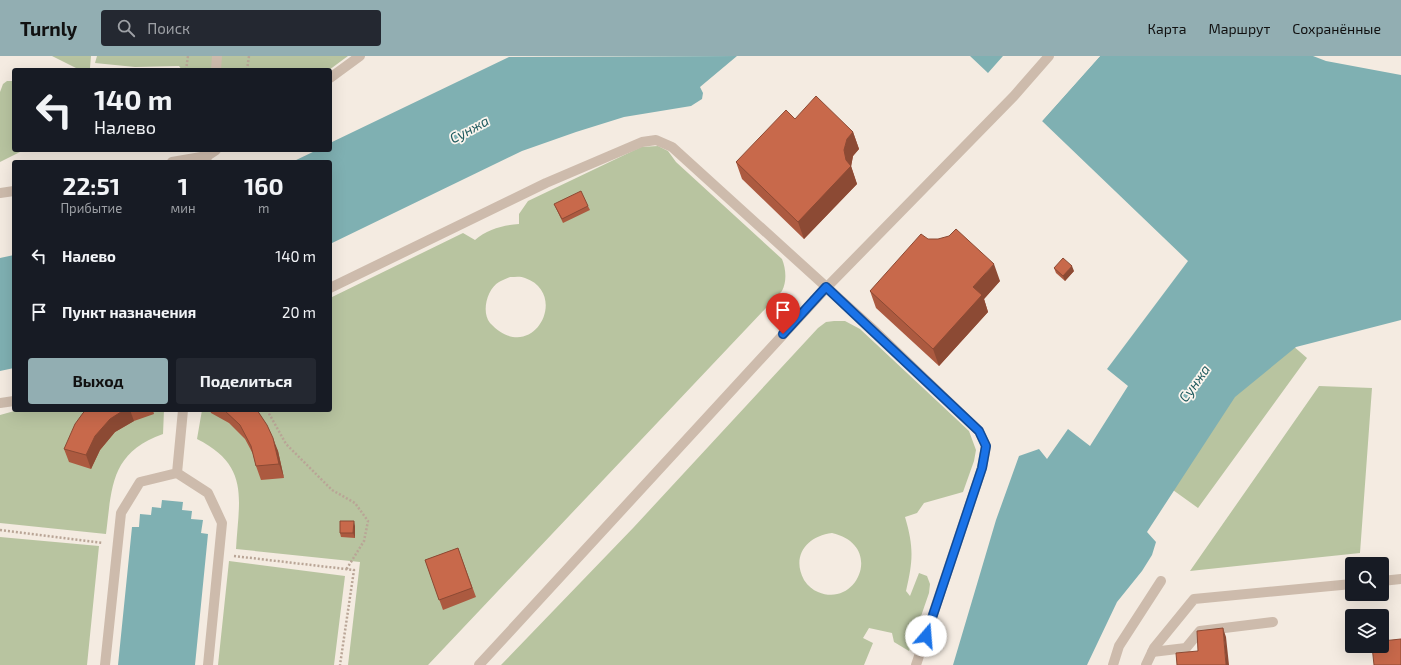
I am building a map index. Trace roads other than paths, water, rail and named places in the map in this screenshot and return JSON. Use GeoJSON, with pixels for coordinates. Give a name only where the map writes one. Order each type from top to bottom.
{"type":"FeatureCollection","features":[{"type":"Feature","properties":{"kind":"street"},"geometry":{"type":"LineString","coordinates":[[216,68],[217,56]]}},
{"type":"Feature","properties":{"kind":"street"},"geometry":{"type":"LineString","coordinates":[[332,77],[360,56]]}},
{"type":"Feature","properties":{"kind":"street"},"geometry":{"type":"LineString","coordinates":[[479,665],[826,287],[1014,96],[1049,56]]}},
{"type":"Feature","properties":{"kind":"street"},"geometry":{"type":"LineString","coordinates":[[332,287],[546,183],[642,142],[656,140],[672,147],[826,287],[979,431],[986,446],[982,468],[974,497],[916,665]]}},
{"type":"Feature","properties":{"kind":"street"},"geometry":{"type":"LineString","coordinates":[[184,160],[207,156]]}},
{"type":"Feature","properties":{"kind":"street"},"geometry":{"type":"LineString","coordinates":[[0,193],[12,191]]}},
{"type":"Feature","properties":{"kind":"street"},"geometry":{"type":"LineString","coordinates":[[0,403],[12,400]]}},
{"type":"Feature","properties":{"kind":"street"},"geometry":{"type":"LineString","coordinates":[[177,473],[183,412]]}},
{"type":"Feature","properties":{"kind":"street"},"geometry":{"type":"LineString","coordinates":[[105,665],[121,513],[140,482],[177,473],[208,492],[222,523],[208,665]]}},
{"type":"Feature","properties":{"kind":"street"},"geometry":{"type":"LineString","coordinates":[[1389,580],[1401,579]]}},
{"type":"Feature","properties":{"kind":"street"},"geometry":{"type":"LineString","coordinates":[[1112,665],[1119,646],[1161,581]]}},
{"type":"Feature","properties":{"kind":"street"},"geometry":{"type":"LineString","coordinates":[[1146,665],[1152,652],[1194,599],[1345,585]]}},
{"type":"Feature","properties":{"kind":"street"},"geometry":{"type":"LineString","coordinates":[[1152,652],[1186,648],[1200,631],[1273,622]]}},
{"type":"Feature","properties":{"kind":"water","name":"Сунжа"},"geometry":{"type":"Polygon","coordinates":[[[737,56],[700,87],[703,93],[702,99],[691,106],[624,117],[522,151],[332,243],[332,160],[296,160],[313,152],[332,152],[332,142],[509,57],[737,56]]]}},
{"type":"Feature","properties":{"kind":"water"},"geometry":{"type":"Polygon","coordinates":[[[970,56],[1003,56],[988,73],[970,56]]]}},
{"type":"Feature","properties":{"kind":"water","name":"Сунжа"},"geometry":{"type":"Polygon","coordinates":[[[1100,56],[1313,56],[1326,61],[1401,75],[1401,320],[1296,347],[1235,397],[1147,532],[1156,542],[1152,555],[1142,571],[1117,602],[1087,665],[953,665],[996,520],[1019,456],[1039,449],[1047,459],[1068,429],[1090,446],[1128,386],[1107,369],[1188,261],[1042,121],[1100,56]]]}},
{"type":"Feature","properties":{"kind":"water"},"geometry":{"type":"Polygon","coordinates":[[[12,255],[12,368],[0,371],[0,258],[12,255]]]}},
{"type":"Feature","properties":{"kind":"water"},"geometry":{"type":"Polygon","coordinates":[[[162,500],[183,502],[182,510],[192,511],[191,519],[203,520],[201,533],[208,534],[195,665],[118,665],[132,527],[139,527],[140,514],[151,515],[152,507],[161,508],[162,500]]]}}]}
